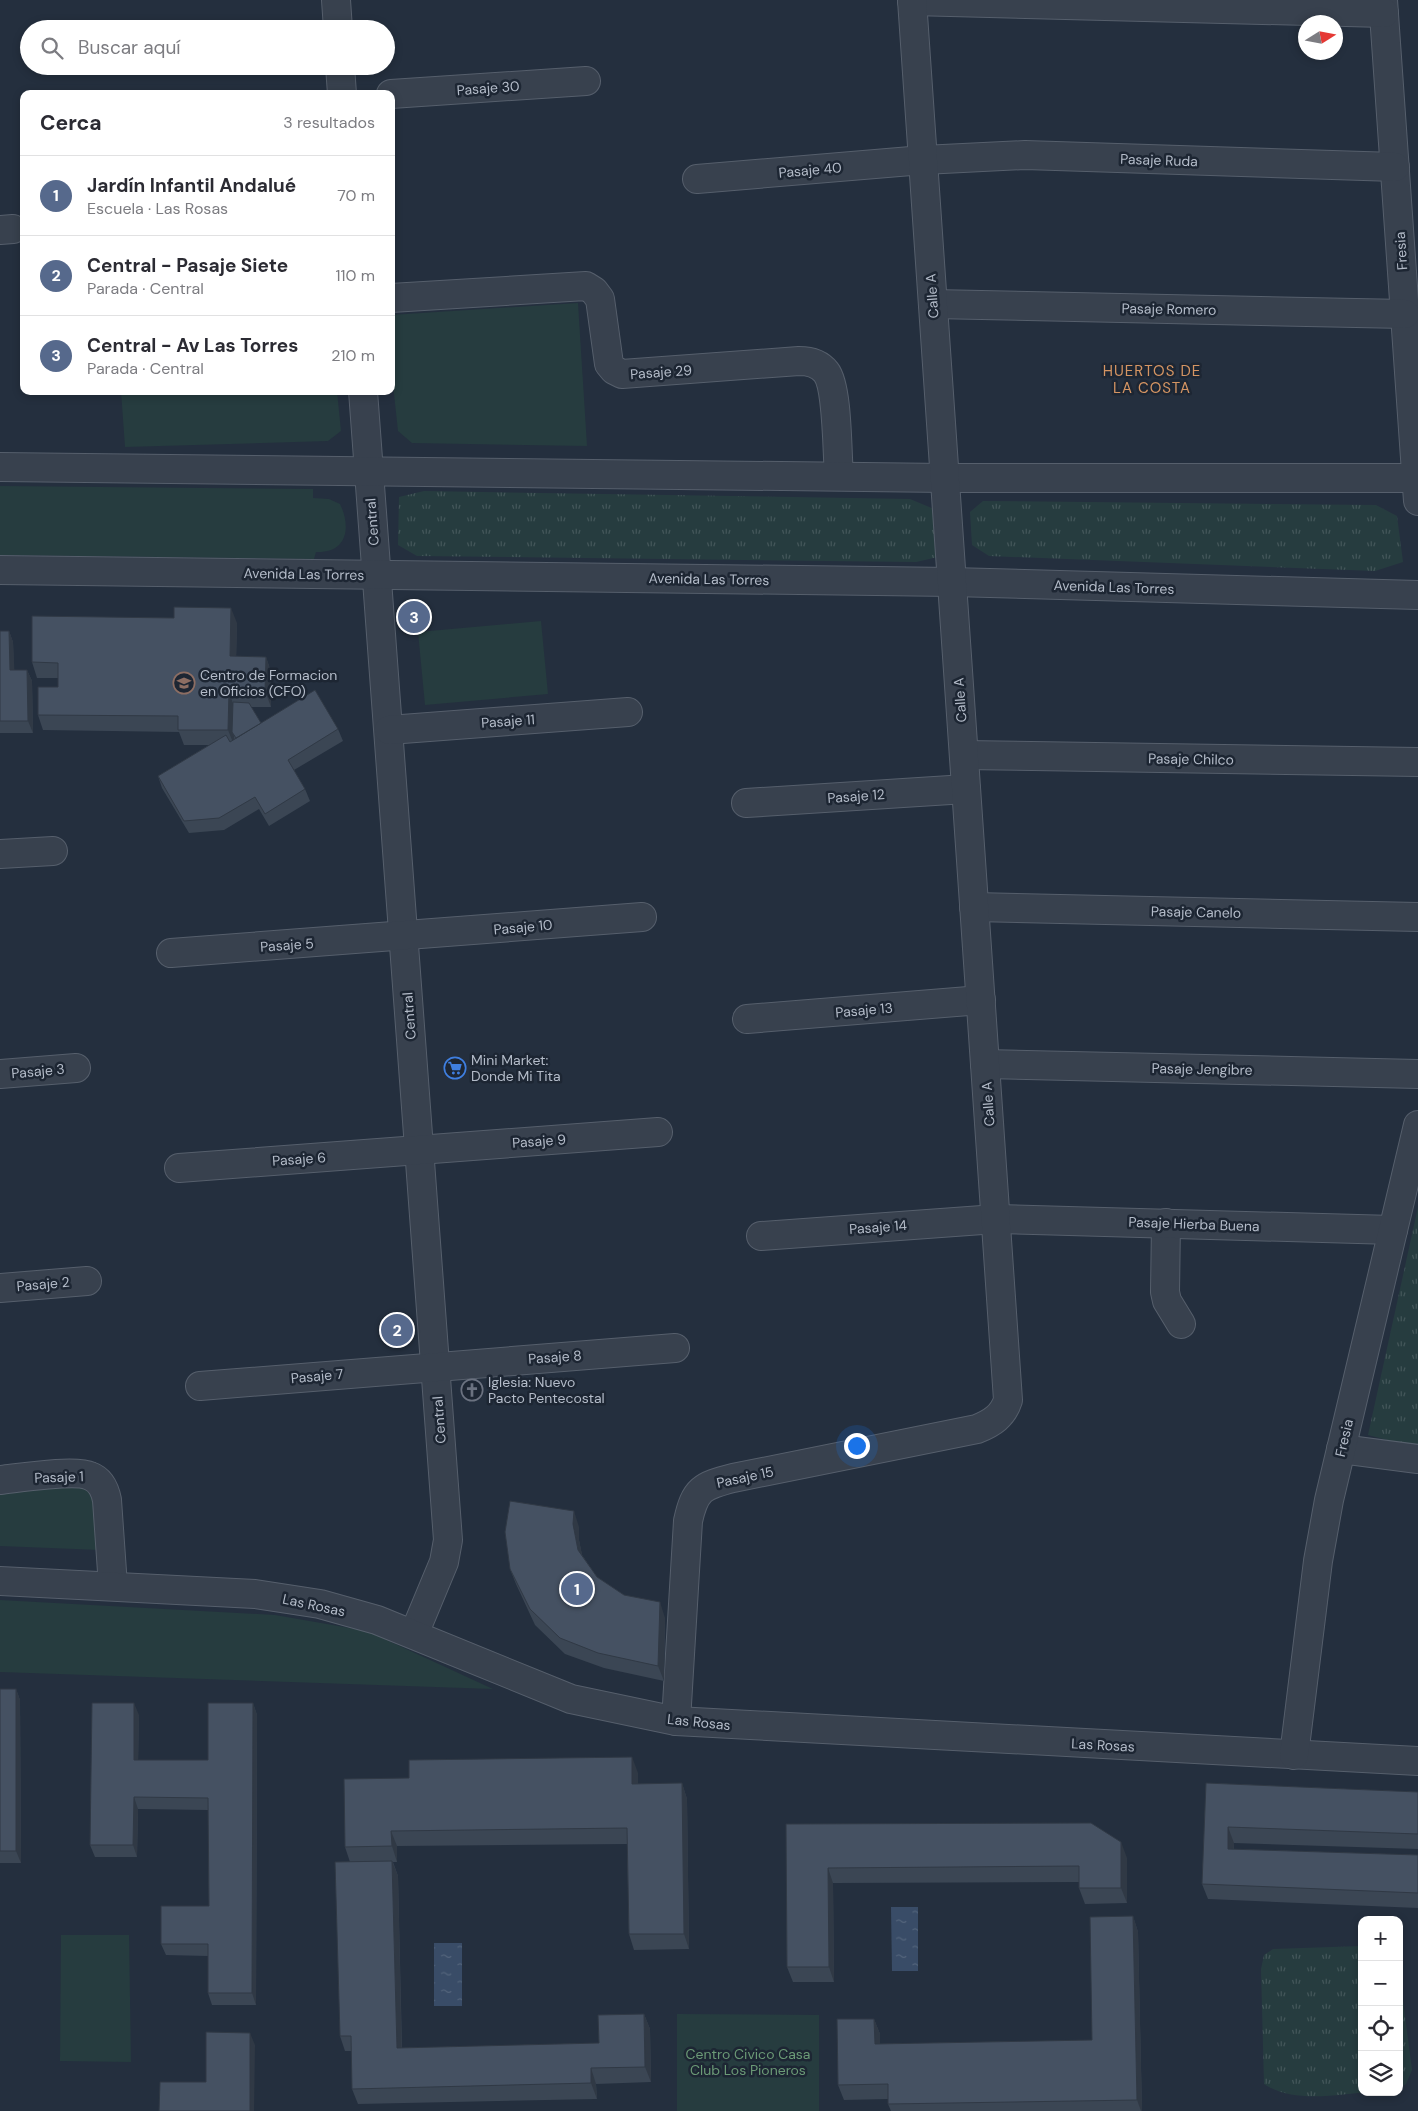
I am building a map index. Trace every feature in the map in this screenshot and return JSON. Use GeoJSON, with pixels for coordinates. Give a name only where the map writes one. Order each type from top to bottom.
{"type":"FeatureCollection","features":[{"type":"Feature","properties":{"kind":"street"},"geometry":{"type":"LineString","coordinates":[[336,0],[337,20]]}},
{"type":"Feature","properties":{"kind":"street"},"geometry":{"type":"LineString","coordinates":[[912,1],[1384,6]]}},
{"type":"Feature","properties":{"kind":"street","name":"Calle A"},"geometry":{"type":"LineString","coordinates":[[912,1],[1008,1400]]}},
{"type":"Feature","properties":{"kind":"street","name":"Fresia"},"geometry":{"type":"LineString","coordinates":[[1384,6],[1417,486]]}},
{"type":"Feature","properties":{"kind":"street"},"geometry":{"type":"LineString","coordinates":[[341,75],[342,90]]}},
{"type":"Feature","properties":{"kind":"street","name":"Pasaje 30"},"geometry":{"type":"LineString","coordinates":[[395,94],[586,81]]}},
{"type":"Feature","properties":{"kind":"street","name":"Pasaje Ruda"},"geometry":{"type":"LineString","coordinates":[[923,160],[1025,155],[1395,167]]}},
{"type":"Feature","properties":{"kind":"street","name":"Pasaje 40"},"geometry":{"type":"LineString","coordinates":[[697,179],[923,160]]}},
{"type":"Feature","properties":{"kind":"street","name":"Pasaje 29"},"geometry":{"type":"LineString","coordinates":[[395,298],[586,286],[594,291],[600,299],[609,364],[614,370],[622,374],[799,361],[815,363],[827,373],[833,389],[839,476]]}},
{"type":"Feature","properties":{"kind":"street","name":"Pasaje Romero"},"geometry":{"type":"LineString","coordinates":[[933,304],[1405,314]]}},
{"type":"Feature","properties":{"kind":"street","name":"Central"},"geometry":{"type":"LineString","coordinates":[[363,395],[448,1540],[444,1562],[414,1634]]}},
{"type":"Feature","properties":{"kind":"street"},"geometry":{"type":"LineString","coordinates":[[0,467],[839,476],[1417,486]]}},
{"type":"Feature","properties":{"kind":"street","name":"Avenida Las Torres"},"geometry":{"type":"LineString","coordinates":[[0,570],[952,582],[1418,595]]}},
{"type":"Feature","properties":{"kind":"street","name":"Pasaje 11"},"geometry":{"type":"LineString","coordinates":[[389,730],[628,712]]}},
{"type":"Feature","properties":{"kind":"street","name":"Pasaje Chilco"},"geometry":{"type":"LineString","coordinates":[[964,755],[1418,762]]}},
{"type":"Feature","properties":{"kind":"street","name":"Pasaje 12"},"geometry":{"type":"LineString","coordinates":[[746,803],[966,789]]}},
{"type":"Feature","properties":{"kind":"street"},"geometry":{"type":"LineString","coordinates":[[0,854],[54,851]]}},
{"type":"Feature","properties":{"kind":"street","name":"Pasaje Canelo"},"geometry":{"type":"LineString","coordinates":[[974,907],[1418,917]]}},
{"type":"Feature","properties":{"kind":"street","name":"Pasaje 10"},"geometry":{"type":"LineString","coordinates":[[404,937],[642,917]]}},
{"type":"Feature","properties":{"kind":"street","name":"Pasaje 5"},"geometry":{"type":"LineString","coordinates":[[171,953],[404,937]]}},
{"type":"Feature","properties":{"kind":"street","name":"Pasaje 13"},"geometry":{"type":"LineString","coordinates":[[747,1019],[981,1000]]}},
{"type":"Feature","properties":{"kind":"street","name":"Pasaje Jengibre"},"geometry":{"type":"LineString","coordinates":[[985,1064],[1418,1074]]}},
{"type":"Feature","properties":{"kind":"street","name":"Pasaje 3"},"geometry":{"type":"LineString","coordinates":[[0,1074],[76,1068]]}},
{"type":"Feature","properties":{"kind":"street","name":"Fresia"},"geometry":{"type":"LineString","coordinates":[[1294,1755],[1318,1561],[1329,1500],[1418,1125]]}},
{"type":"Feature","properties":{"kind":"street","name":"Pasaje 9"},"geometry":{"type":"LineString","coordinates":[[420,1150],[658,1132]]}},
{"type":"Feature","properties":{"kind":"street","name":"Pasaje 6"},"geometry":{"type":"LineString","coordinates":[[179,1168],[420,1150]]}},
{"type":"Feature","properties":{"kind":"street","name":"Pasaje Hierba Buena"},"geometry":{"type":"LineString","coordinates":[[996,1219],[1393,1230]]}},
{"type":"Feature","properties":{"kind":"street","name":"Pasaje 14"},"geometry":{"type":"LineString","coordinates":[[761,1236],[996,1219]]}},
{"type":"Feature","properties":{"kind":"street"},"geometry":{"type":"LineString","coordinates":[[1166,1223],[1165,1292],[1167,1301],[1181,1324]]}},
{"type":"Feature","properties":{"kind":"street","name":"Pasaje 2"},"geometry":{"type":"LineString","coordinates":[[0,1288],[87,1281]]}},
{"type":"Feature","properties":{"kind":"street","name":"Pasaje 8"},"geometry":{"type":"LineString","coordinates":[[435,1367],[675,1348]]}},
{"type":"Feature","properties":{"kind":"street","name":"Pasaje 7"},"geometry":{"type":"LineString","coordinates":[[200,1386],[435,1367]]}},
{"type":"Feature","properties":{"kind":"street","name":"Pasaje 15"},"geometry":{"type":"LineString","coordinates":[[676,1721],[688,1521],[693,1500],[700,1490],[712,1484],[733,1478],[977,1429],[998,1417],[1005,1409],[1008,1400]]}},
{"type":"Feature","properties":{"kind":"street"},"geometry":{"type":"LineString","coordinates":[[1341,1449],[1418,1459]]}},
{"type":"Feature","properties":{"kind":"street","name":"Pasaje 1"},"geometry":{"type":"LineString","coordinates":[[0,1480],[81,1473],[96,1479],[106,1492],[113,1586]]}},
{"type":"Feature","properties":{"kind":"street","name":"Las Rosas"},"geometry":{"type":"LineString","coordinates":[[0,1581],[255,1594],[289,1598],[352,1612],[414,1634],[571,1699],[676,1721],[1418,1761]]}},
{"type":"Feature","properties":{"kind":"green space"},"geometry":{"type":"Polygon","coordinates":[[[578,303],[587,446],[412,443],[398,431],[394,395],[395,315],[578,303]]]}},
{"type":"Feature","properties":{"kind":"green space"},"geometry":{"type":"Polygon","coordinates":[[[121,395],[337,395],[341,431],[328,441],[125,447],[121,395]]]}},
{"type":"Feature","properties":{"kind":"green space"},"geometry":{"type":"Polygon","coordinates":[[[0,486],[313,489],[313,498],[329,499],[340,504],[344,513],[346,530],[340,544],[326,551],[316,552],[314,559],[0,555],[0,486]]]}},
{"type":"Feature","properties":{"kind":"green space"},"geometry":{"type":"Polygon","coordinates":[[[424,491],[910,499],[934,509],[938,557],[916,562],[417,556],[398,545],[399,497],[424,491]]]}},
{"type":"Feature","properties":{"kind":"green space"},"geometry":{"type":"Polygon","coordinates":[[[983,501],[1376,505],[1397,516],[1403,562],[1375,571],[989,556],[972,545],[970,512],[983,501]]]}},
{"type":"Feature","properties":{"kind":"green space"},"geometry":{"type":"Polygon","coordinates":[[[541,621],[548,694],[425,705],[418,632],[541,621]]]}},
{"type":"Feature","properties":{"kind":"green space"},"geometry":{"type":"Polygon","coordinates":[[[1418,1207],[1418,1448],[1368,1435],[1418,1207]]]}},
{"type":"Feature","properties":{"kind":"green space"},"geometry":{"type":"Polygon","coordinates":[[[83,1481],[101,1499],[100,1550],[0,1546],[0,1488],[83,1481]]]}},
{"type":"Feature","properties":{"kind":"green space"},"geometry":{"type":"Polygon","coordinates":[[[0,1600],[275,1615],[367,1631],[493,1689],[0,1672],[0,1600]]]}},
{"type":"Feature","properties":{"kind":"green space"},"geometry":{"type":"Polygon","coordinates":[[[61,1935],[129,1935],[131,2062],[60,2061],[61,1935]]]}},
{"type":"Feature","properties":{"kind":"green space"},"geometry":{"type":"Polygon","coordinates":[[[1358,1946],[1358,2093],[1302,2096],[1276,2090],[1264,2084],[1261,1969],[1264,1955],[1273,1949],[1358,1946]]]}},
{"type":"Feature","properties":{"kind":"green space"},"geometry":{"type":"Polygon","coordinates":[[[1403,2001],[1412,2070],[1406,2084],[1403,2086],[1403,2001]]]}},
{"type":"Feature","properties":{"kind":"green space","name":"Centro Civico Casa Club Los Pioneros"},"geometry":{"type":"Polygon","coordinates":[[[677,2014],[819,2015],[819,2111],[677,2111],[677,2014]]]}},
{"type":"Feature","properties":{"kind":"water"},"geometry":{"type":"Polygon","coordinates":[[[891,1907],[918,1907],[918,1971],[892,1971],[891,1907]]]}},
{"type":"Feature","properties":{"kind":"water"},"geometry":{"type":"Polygon","coordinates":[[[434,1943],[462,1943],[462,2006],[434,2006],[434,1943]]]}},
{"type":"Feature","properties":{"kind":"building"},"geometry":{"type":"Polygon","coordinates":[[[174,607],[231,608],[230,656],[266,657],[265,691],[229,691],[228,730],[178,730],[178,716],[38,715],[38,687],[58,687],[58,663],[32,662],[32,616],[174,618],[174,607]]]}},
{"type":"Feature","properties":{"kind":"building"},"geometry":{"type":"Polygon","coordinates":[[[0,631],[9,631],[10,670],[27,670],[28,721],[0,721],[0,631]]]}},
{"type":"Feature","properties":{"kind":"building"},"geometry":{"type":"Polygon","coordinates":[[[315,690],[338,729],[288,760],[305,789],[265,814],[255,797],[219,818],[184,821],[158,776],[226,735],[230,742],[315,690]]]}},
{"type":"Feature","properties":{"kind":"building"},"geometry":{"type":"Polygon","coordinates":[[[233,702],[249,703],[261,723],[236,738],[232,732],[233,702]]]}},
{"type":"Feature","properties":{"kind":"building"},"geometry":{"type":"Polygon","coordinates":[[[510,1501],[574,1511],[573,1524],[578,1550],[597,1577],[624,1595],[660,1602],[658,1666],[598,1653],[560,1638],[530,1609],[510,1569],[505,1532],[510,1501]]]}},
{"type":"Feature","properties":{"kind":"building"},"geometry":{"type":"Polygon","coordinates":[[[0,1689],[16,1689],[16,1851],[0,1851],[0,1689]]]}},
{"type":"Feature","properties":{"kind":"building"},"geometry":{"type":"Polygon","coordinates":[[[92,1703],[134,1703],[134,1760],[208,1760],[208,1703],[253,1703],[252,1993],[208,1993],[208,1944],[161,1944],[161,1906],[209,1906],[208,1798],[134,1797],[133,1845],[90,1845],[92,1703]]]}},
{"type":"Feature","properties":{"kind":"building"},"geometry":{"type":"Polygon","coordinates":[[[632,1757],[632,1784],[682,1783],[684,1934],[629,1934],[627,1828],[391,1831],[392,1846],[345,1847],[344,1779],[409,1778],[409,1760],[632,1757]]]}},
{"type":"Feature","properties":{"kind":"building"},"geometry":{"type":"Polygon","coordinates":[[[1206,1783],[1418,1792],[1418,1834],[1228,1827],[1228,1849],[1418,1855],[1418,1893],[1202,1884],[1206,1783]]]}},
{"type":"Feature","properties":{"kind":"building"},"geometry":{"type":"Polygon","coordinates":[[[1091,1823],[1121,1842],[1121,1888],[1079,1888],[1079,1866],[828,1868],[829,1967],[787,1967],[786,1824],[1091,1823]]]}},
{"type":"Feature","properties":{"kind":"building"},"geometry":{"type":"Polygon","coordinates":[[[392,1861],[397,2048],[599,2043],[598,2015],[644,2014],[645,2067],[591,2068],[591,2083],[352,2089],[351,2036],[340,2036],[335,1862],[392,1861]]]}},
{"type":"Feature","properties":{"kind":"building"},"geometry":{"type":"Polygon","coordinates":[[[1133,1916],[1137,2100],[888,2104],[888,2084],[838,2085],[837,2019],[874,2019],[875,2044],[1092,2040],[1090,1917],[1133,1916]]]}},
{"type":"Feature","properties":{"kind":"building"},"geometry":{"type":"Polygon","coordinates":[[[206,2032],[250,2033],[250,2111],[159,2111],[160,2082],[206,2082],[206,2032]]]}},
{"type":"Feature","properties":{"kind":"place","name":"Central - Av Las Torres"},"geometry":{"type":"Point","coordinates":[414,617]}},
{"type":"Feature","properties":{"kind":"place","name":"Centro de Formacion en Oficios (CFO)"},"geometry":{"type":"Point","coordinates":[184,683]}},
{"type":"Feature","properties":{"kind":"place","name":"Mini Market: Donde Mi Tita"},"geometry":{"type":"Point","coordinates":[455,1068]}},
{"type":"Feature","properties":{"kind":"place","name":"Central - Pasaje Siete"},"geometry":{"type":"Point","coordinates":[397,1330]}},
{"type":"Feature","properties":{"kind":"place","name":"Iglesia: Nuevo Pacto Pentecostal"},"geometry":{"type":"Point","coordinates":[472,1390]}},
{"type":"Feature","properties":{"kind":"place","name":"Jardín Infantil Andalué"},"geometry":{"type":"Point","coordinates":[577,1589]}},
{"type":"Feature","properties":{"kind":"district","name":"HUERTOS DE LA COSTA"},"geometry":{"type":"Point","coordinates":[1152,380]}}]}
